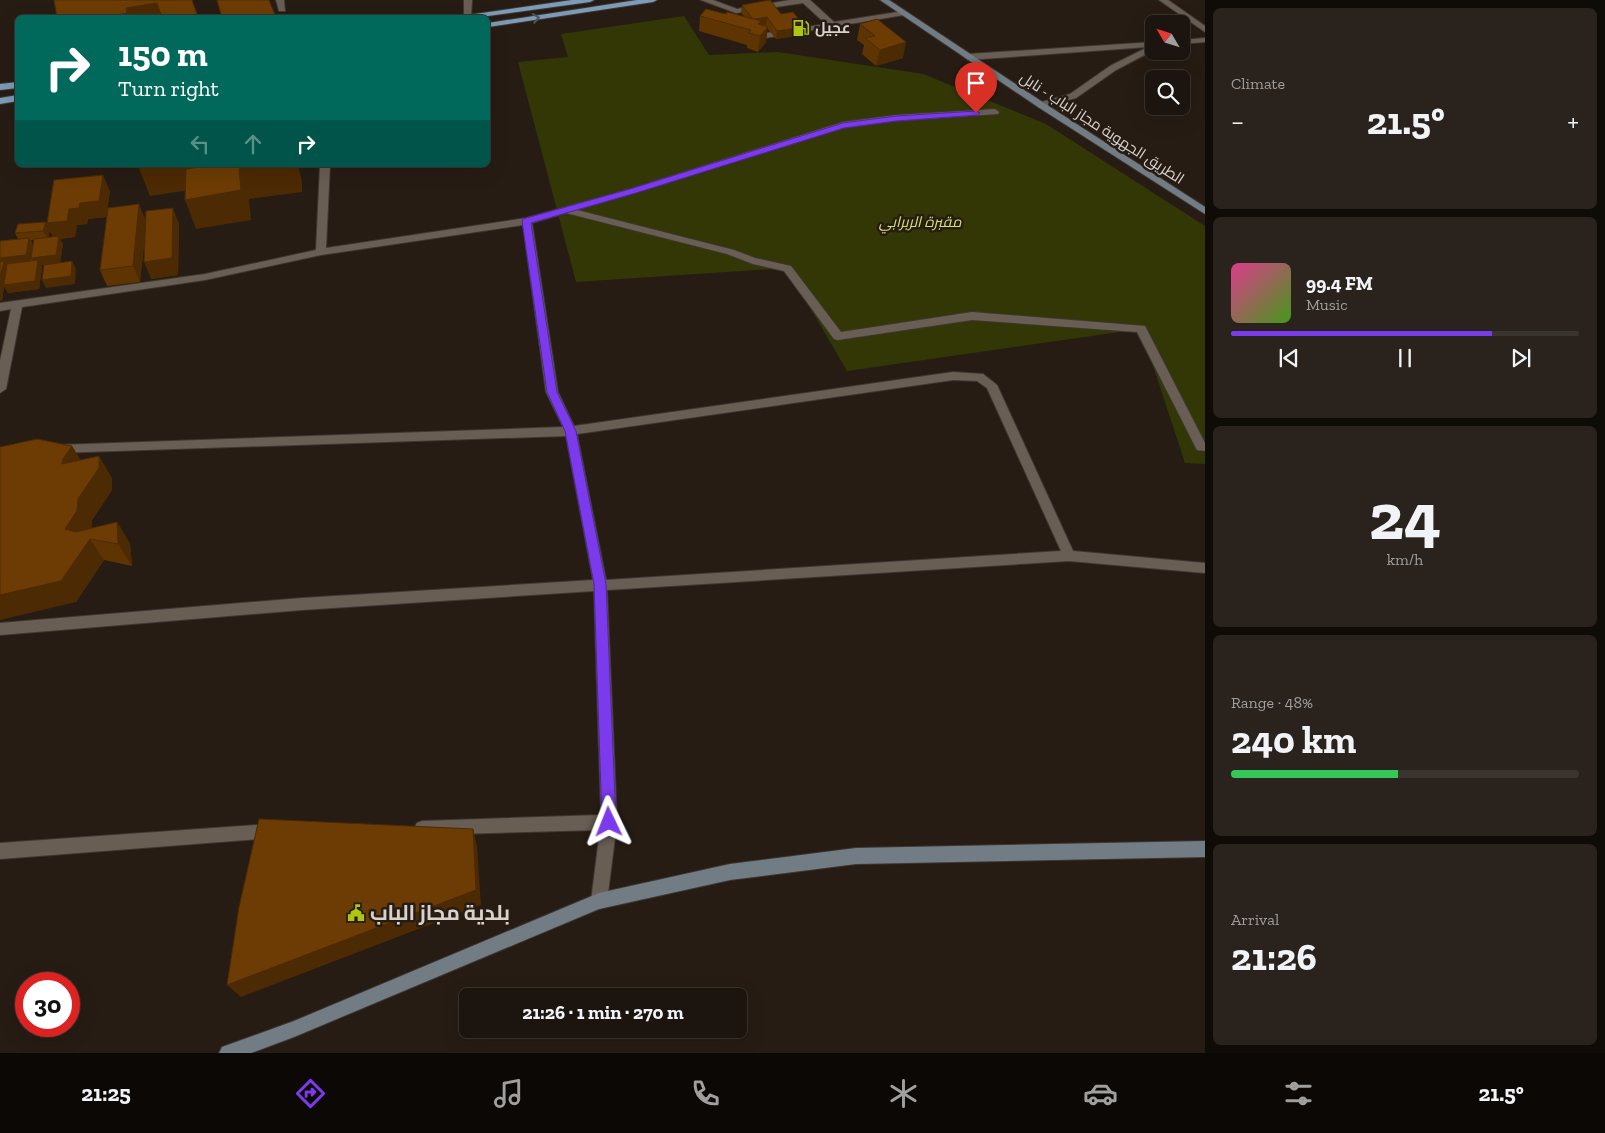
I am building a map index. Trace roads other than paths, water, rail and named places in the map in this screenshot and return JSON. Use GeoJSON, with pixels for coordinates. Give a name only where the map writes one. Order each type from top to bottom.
{"type":"FeatureCollection","features":[{"type":"Feature","properties":{"kind":"main road"},"geometry":{"type":"LineString","coordinates":[[468,15],[590,0]]}},
{"type":"Feature","properties":{"kind":"main road"},"geometry":{"type":"LineString","coordinates":[[490,25],[653,0]]}},
{"type":"Feature","properties":{"kind":"main road","name":"الطريق الجهوية مجاز الباب - نابل"},"geometry":{"type":"LineString","coordinates":[[884,0],[1040,105],[1205,210]]}},
{"type":"Feature","properties":{"kind":"main road"},"geometry":{"type":"LineString","coordinates":[[0,87],[15,85]]}},
{"type":"Feature","properties":{"kind":"main road"},"geometry":{"type":"LineString","coordinates":[[0,100],[15,98]]}},
{"type":"Feature","properties":{"kind":"main road"},"geometry":{"type":"LineString","coordinates":[[228,1053],[294,1029],[600,901],[730,872],[856,856],[1205,849]]}},
{"type":"Feature","properties":{"kind":"street"},"geometry":{"type":"LineString","coordinates":[[280,0],[282,9]]}},
{"type":"Feature","properties":{"kind":"street"},"geometry":{"type":"LineString","coordinates":[[468,0],[468,15]]}},
{"type":"Feature","properties":{"kind":"street"},"geometry":{"type":"LineString","coordinates":[[706,0],[742,18],[759,37],[904,13]]}},
{"type":"Feature","properties":{"kind":"street"},"geometry":{"type":"LineString","coordinates":[[742,18],[805,0],[832,25]]}},
{"type":"Feature","properties":{"kind":"street"},"geometry":{"type":"LineString","coordinates":[[1164,0],[1205,30]]}},
{"type":"Feature","properties":{"kind":"street"},"geometry":{"type":"LineString","coordinates":[[1190,41],[1205,40]]}},
{"type":"Feature","properties":{"kind":"street"},"geometry":{"type":"LineString","coordinates":[[968,57],[1145,46]]}},
{"type":"Feature","properties":{"kind":"street"},"geometry":{"type":"LineString","coordinates":[[1040,105],[1073,96],[1112,68],[1145,50]]}},
{"type":"Feature","properties":{"kind":"street"},"geometry":{"type":"LineString","coordinates":[[0,307],[205,277],[321,252],[527,221],[843,125],[896,118],[996,112]]}},
{"type":"Feature","properties":{"kind":"street"},"geometry":{"type":"LineString","coordinates":[[321,252],[325,167]]}},
{"type":"Feature","properties":{"kind":"street"},"geometry":{"type":"LineString","coordinates":[[565,210],[787,268],[838,336],[972,316],[1141,329],[1201,447],[1205,447]]}},
{"type":"Feature","properties":{"kind":"street"},"geometry":{"type":"LineString","coordinates":[[527,221],[552,392],[571,431],[600,584],[609,822],[600,901]]}},
{"type":"Feature","properties":{"kind":"street"},"geometry":{"type":"LineString","coordinates":[[0,389],[17,304]]}},
{"type":"Feature","properties":{"kind":"street"},"geometry":{"type":"LineString","coordinates":[[49,449],[571,431],[953,376],[979,377],[991,385],[1070,556]]}},
{"type":"Feature","properties":{"kind":"street"},"geometry":{"type":"LineString","coordinates":[[0,629],[312,603],[1070,556],[1205,568]]}},
{"type":"Feature","properties":{"kind":"street"},"geometry":{"type":"LineString","coordinates":[[403,829],[609,822]]}},
{"type":"Feature","properties":{"kind":"street"},"geometry":{"type":"LineString","coordinates":[[0,851],[286,831]]}},
{"type":"Feature","properties":{"kind":"place","name":"عجيل"},"geometry":{"type":"Point","coordinates":[801,28]}},
{"type":"Feature","properties":{"kind":"place","name":"بلدية مجاز الباب"},"geometry":{"type":"Point","coordinates":[356,913]}},
{"type":"Feature","properties":{"kind":"park label","name":"مقبرة الربرابي"},"geometry":{"type":"Point","coordinates":[920,222]}}]}
